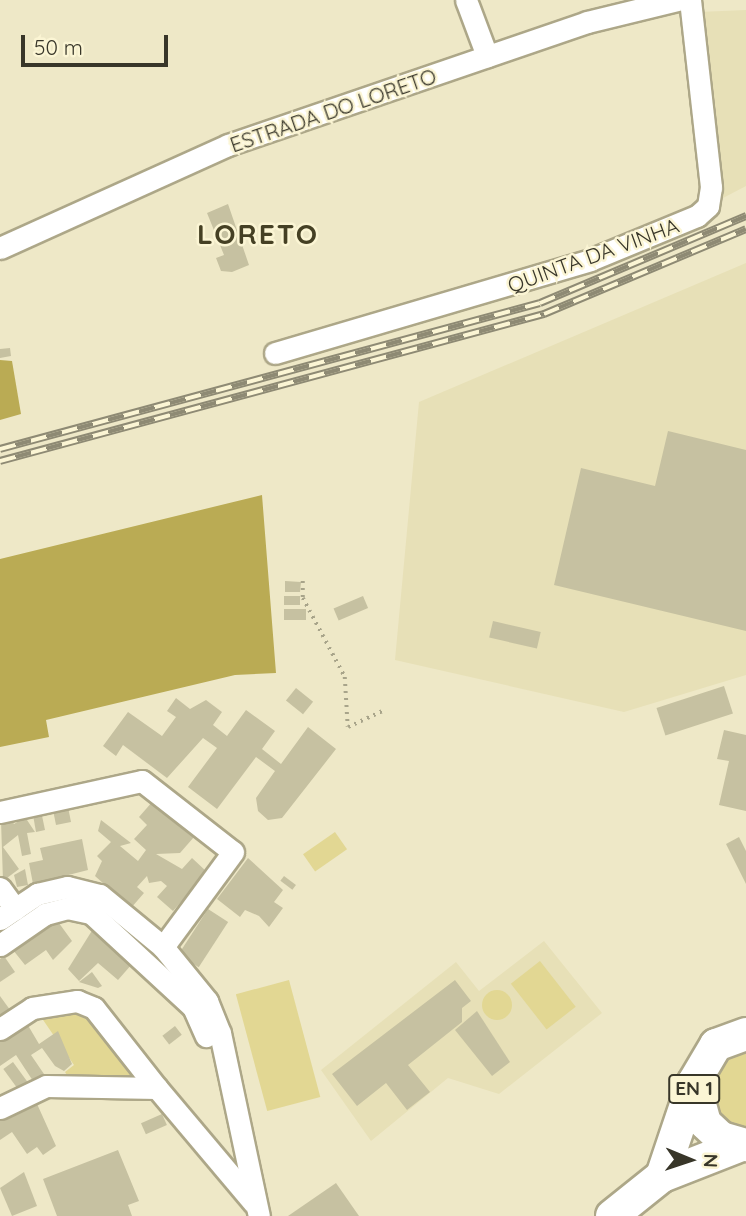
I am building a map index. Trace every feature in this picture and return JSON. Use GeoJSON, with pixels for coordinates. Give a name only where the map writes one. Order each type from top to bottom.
{"type":"FeatureCollection","features":[{"type":"Feature","properties":{"kind":"main road","name":"EN 1"},"geometry":{"type":"LineString","coordinates":[[662,1176],[694,1082],[716,1045],[746,1034]]}},
{"type":"Feature","properties":{"kind":"main road","name":"EN 1"},"geometry":{"type":"LineString","coordinates":[[694,1082],[705,1123],[744,1145]]}},
{"type":"Feature","properties":{"kind":"main road","name":"EN 1"},"geometry":{"type":"LineString","coordinates":[[612,1216],[662,1176],[744,1145]]}},
{"type":"Feature","properties":{"kind":"street"},"geometry":{"type":"LineString","coordinates":[[466,0],[487,57]]}},
{"type":"Feature","properties":{"kind":"street","name":"ESTRADA DO LORETO"},"geometry":{"type":"LineString","coordinates":[[0,248],[228,145],[487,57],[677,0]]}},
{"type":"Feature","properties":{"kind":"street","name":"QUINTA DA VINHA"},"geometry":{"type":"LineString","coordinates":[[275,353],[590,260],[696,216],[708,206],[711,187],[690,0]]}},
{"type":"Feature","properties":{"kind":"street"},"geometry":{"type":"LineString","coordinates":[[0,811],[142,781],[233,852],[163,947]]}},
{"type":"Feature","properties":{"kind":"street"},"geometry":{"type":"LineString","coordinates":[[0,888],[4,915],[37,894],[67,887],[100,895],[163,947],[207,1001],[258,1211]]}},
{"type":"Feature","properties":{"kind":"street"},"geometry":{"type":"LineString","coordinates":[[0,945],[45,914],[67,908],[90,914],[193,1007],[224,1072]]}},
{"type":"Feature","properties":{"kind":"street"},"geometry":{"type":"LineString","coordinates":[[0,1030],[32,1008],[77,1001],[94,1008],[258,1211]]}},
{"type":"Feature","properties":{"kind":"street"},"geometry":{"type":"LineString","coordinates":[[0,1108],[46,1086],[157,1088]]}},
{"type":"Feature","properties":{"kind":"path"},"geometry":{"type":"LineString","coordinates":[[303,581],[303,597],[345,677],[348,727],[384,710]]}},
{"type":"Feature","properties":{"kind":"shaded area"},"geometry":{"type":"Polygon","coordinates":[[[746,10],[746,186],[723,198],[699,12],[746,10]]]}},
{"type":"Feature","properties":{"kind":"shaded area"},"geometry":{"type":"Polygon","coordinates":[[[746,263],[746,675],[624,712],[395,660],[419,402],[746,263]]]}},
{"type":"Feature","properties":{"kind":"shaded area"},"geometry":{"type":"Polygon","coordinates":[[[0,360],[12,361],[21,414],[0,420],[0,360]]]}},
{"type":"Feature","properties":{"kind":"shaded area"},"geometry":{"type":"Polygon","coordinates":[[[262,495],[276,673],[235,675],[46,720],[49,737],[0,747],[0,559],[262,495]]]}},
{"type":"Feature","properties":{"kind":"shaded area"},"geometry":{"type":"Polygon","coordinates":[[[335,832],[347,849],[315,872],[303,854],[335,832]]]}},
{"type":"Feature","properties":{"kind":"shaded area"},"geometry":{"type":"Polygon","coordinates":[[[544,941],[602,1013],[499,1094],[448,1078],[371,1141],[321,1070],[456,962],[479,991],[544,941]]]}},
{"type":"Feature","properties":{"kind":"shaded area"},"geometry":{"type":"Polygon","coordinates":[[[540,961],[576,1007],[547,1029],[511,984],[540,961]]]}},
{"type":"Feature","properties":{"kind":"shaded area"},"geometry":{"type":"Polygon","coordinates":[[[289,980],[320,1097],[267,1111],[236,994],[289,980]]]}},
{"type":"Feature","properties":{"kind":"shaded area"},"geometry":{"type":"Polygon","coordinates":[[[497,990],[508,994],[512,1005],[508,1016],[497,1020],[486,1016],[482,1005],[486,994],[497,990]]]}},
{"type":"Feature","properties":{"kind":"shaded area"},"geometry":{"type":"Polygon","coordinates":[[[57,1006],[91,1012],[143,1080],[70,1080],[65,1072],[74,1065],[39,1014],[57,1006]]]}},
{"type":"Feature","properties":{"kind":"shaded area"},"geometry":{"type":"Polygon","coordinates":[[[746,1046],[746,1135],[720,1123],[707,1082],[721,1056],[746,1046]]]}},
{"type":"Feature","properties":{"kind":"building"},"geometry":{"type":"Polygon","coordinates":[[[228,204],[249,265],[232,272],[221,271],[216,258],[224,255],[207,213],[228,204]]]}},
{"type":"Feature","properties":{"kind":"building"},"geometry":{"type":"Polygon","coordinates":[[[10,348],[11,356],[0,358],[0,349],[10,348]]]}},
{"type":"Feature","properties":{"kind":"building"},"geometry":{"type":"Polygon","coordinates":[[[668,431],[746,450],[746,631],[554,585],[581,468],[655,486],[668,431]]]}},
{"type":"Feature","properties":{"kind":"building"},"geometry":{"type":"Polygon","coordinates":[[[285,581],[301,582],[300,592],[285,592],[285,581]]]}},
{"type":"Feature","properties":{"kind":"building"},"geometry":{"type":"Polygon","coordinates":[[[284,596],[300,596],[300,605],[284,605],[284,596]]]}},
{"type":"Feature","properties":{"kind":"building"},"geometry":{"type":"Polygon","coordinates":[[[363,596],[368,608],[339,620],[334,609],[363,596]]]}},
{"type":"Feature","properties":{"kind":"building"},"geometry":{"type":"Polygon","coordinates":[[[284,609],[306,609],[306,620],[284,620],[284,609]]]}},
{"type":"Feature","properties":{"kind":"building"},"geometry":{"type":"Polygon","coordinates":[[[493,621],[541,632],[537,649],[489,638],[493,621]]]}},
{"type":"Feature","properties":{"kind":"building"},"geometry":{"type":"Polygon","coordinates":[[[724,686],[733,714],[665,736],[656,708],[724,686]]]}},
{"type":"Feature","properties":{"kind":"building"},"geometry":{"type":"Polygon","coordinates":[[[296,688],[313,702],[303,714],[286,700],[296,688]]]}},
{"type":"Feature","properties":{"kind":"building"},"geometry":{"type":"Polygon","coordinates":[[[176,698],[190,709],[206,700],[222,712],[213,725],[227,736],[246,710],[275,731],[262,749],[281,764],[308,727],[336,749],[282,818],[268,820],[258,811],[256,798],[275,771],[256,757],[217,809],[188,787],[217,748],[203,738],[167,778],[123,745],[116,756],[103,746],[128,712],[162,736],[176,717],[167,711],[176,698]]]}},
{"type":"Feature","properties":{"kind":"building"},"geometry":{"type":"Polygon","coordinates":[[[724,730],[746,735],[746,811],[719,805],[729,761],[717,759],[724,730]]]}},
{"type":"Feature","properties":{"kind":"building"},"geometry":{"type":"Polygon","coordinates":[[[153,801],[194,837],[180,853],[156,854],[182,869],[192,858],[207,872],[173,911],[157,897],[167,886],[161,881],[149,883],[147,876],[137,887],[144,893],[131,908],[95,876],[102,861],[97,856],[111,842],[98,831],[101,820],[131,843],[120,846],[138,861],[146,850],[134,839],[147,825],[139,817],[153,801]]]}},
{"type":"Feature","properties":{"kind":"building"},"geometry":{"type":"Polygon","coordinates":[[[67,802],[71,822],[56,825],[53,810],[67,802]]]}},
{"type":"Feature","properties":{"kind":"building"},"geometry":{"type":"Polygon","coordinates":[[[40,806],[45,830],[36,832],[33,815],[40,806]]]}},
{"type":"Feature","properties":{"kind":"building"},"geometry":{"type":"Polygon","coordinates":[[[9,816],[14,824],[25,817],[35,832],[27,833],[31,854],[22,856],[18,835],[3,847],[19,869],[3,881],[1,821],[9,816]]]}},
{"type":"Feature","properties":{"kind":"building"},"geometry":{"type":"Polygon","coordinates":[[[739,837],[746,851],[746,884],[726,844],[739,837]]]}},
{"type":"Feature","properties":{"kind":"building"},"geometry":{"type":"Polygon","coordinates":[[[82,839],[88,870],[33,884],[29,863],[43,860],[40,848],[82,839]]]}},
{"type":"Feature","properties":{"kind":"building"},"geometry":{"type":"Polygon","coordinates":[[[248,858],[283,890],[274,902],[283,908],[269,927],[259,916],[245,910],[240,917],[217,899],[248,858]]]}},
{"type":"Feature","properties":{"kind":"building"},"geometry":{"type":"Polygon","coordinates":[[[25,869],[28,885],[17,887],[14,875],[25,869]]]}},
{"type":"Feature","properties":{"kind":"building"},"geometry":{"type":"Polygon","coordinates":[[[284,876],[296,885],[292,890],[280,881],[284,876]]]}},
{"type":"Feature","properties":{"kind":"building"},"geometry":{"type":"Polygon","coordinates":[[[208,909],[228,922],[199,967],[179,954],[208,909]]]}},
{"type":"Feature","properties":{"kind":"building"},"geometry":{"type":"Polygon","coordinates":[[[56,919],[72,941],[53,960],[46,950],[25,965],[13,950],[56,919]]]}},
{"type":"Feature","properties":{"kind":"building"},"geometry":{"type":"Polygon","coordinates":[[[93,929],[132,964],[118,980],[98,963],[79,981],[68,969],[93,929]]]}},
{"type":"Feature","properties":{"kind":"building"},"geometry":{"type":"Polygon","coordinates":[[[4,956],[15,972],[0,982],[0,959],[4,956]]]}},
{"type":"Feature","properties":{"kind":"building"},"geometry":{"type":"Polygon","coordinates":[[[92,972],[102,986],[98,988],[79,982],[92,972]]]}},
{"type":"Feature","properties":{"kind":"building"},"geometry":{"type":"Polygon","coordinates":[[[455,980],[471,1001],[462,1008],[462,1022],[408,1065],[430,1092],[407,1110],[386,1083],[357,1106],[332,1074],[455,980]]]}},
{"type":"Feature","properties":{"kind":"building"},"geometry":{"type":"Polygon","coordinates":[[[0,996],[13,1014],[0,1018],[0,996]]]}},
{"type":"Feature","properties":{"kind":"building"},"geometry":{"type":"Polygon","coordinates":[[[477,1011],[510,1062],[492,1076],[455,1030],[477,1011]]]}},
{"type":"Feature","properties":{"kind":"building"},"geometry":{"type":"Polygon","coordinates":[[[26,1022],[39,1044],[58,1031],[72,1064],[64,1071],[55,1066],[42,1048],[31,1055],[44,1074],[33,1081],[16,1055],[0,1066],[0,1040],[26,1022]]]}},
{"type":"Feature","properties":{"kind":"building"},"geometry":{"type":"Polygon","coordinates":[[[175,1026],[182,1035],[169,1045],[162,1036],[175,1026]]]}},
{"type":"Feature","properties":{"kind":"building"},"geometry":{"type":"Polygon","coordinates":[[[13,1062],[28,1083],[19,1090],[3,1069],[13,1062]]]}},
{"type":"Feature","properties":{"kind":"building"},"geometry":{"type":"Polygon","coordinates":[[[33,1095],[56,1146],[43,1155],[37,1147],[27,1154],[12,1132],[0,1140],[0,1117],[33,1095]]]}},
{"type":"Feature","properties":{"kind":"building"},"geometry":{"type":"Polygon","coordinates":[[[162,1114],[167,1125],[146,1134],[141,1123],[162,1114]]]}},
{"type":"Feature","properties":{"kind":"building"},"geometry":{"type":"Polygon","coordinates":[[[118,1150],[139,1201],[128,1205],[132,1216],[57,1216],[43,1179],[118,1150]]]}},
{"type":"Feature","properties":{"kind":"building"},"geometry":{"type":"Polygon","coordinates":[[[24,1172],[37,1206],[12,1216],[0,1188],[24,1172]]]}},
{"type":"Feature","properties":{"kind":"building"},"geometry":{"type":"Polygon","coordinates":[[[336,1183],[359,1216],[288,1216],[336,1183]]]}},
{"type":"Feature","properties":{"kind":"railway"},"geometry":{"type":"LineString","coordinates":[[0,449],[540,303],[746,216]]}},
{"type":"Feature","properties":{"kind":"railway"},"geometry":{"type":"LineString","coordinates":[[0,461],[544,314],[746,229]]}},
{"type":"Feature","properties":{"kind":"district","name":"LORETO"},"geometry":{"type":"Point","coordinates":[258,234]}}]}
